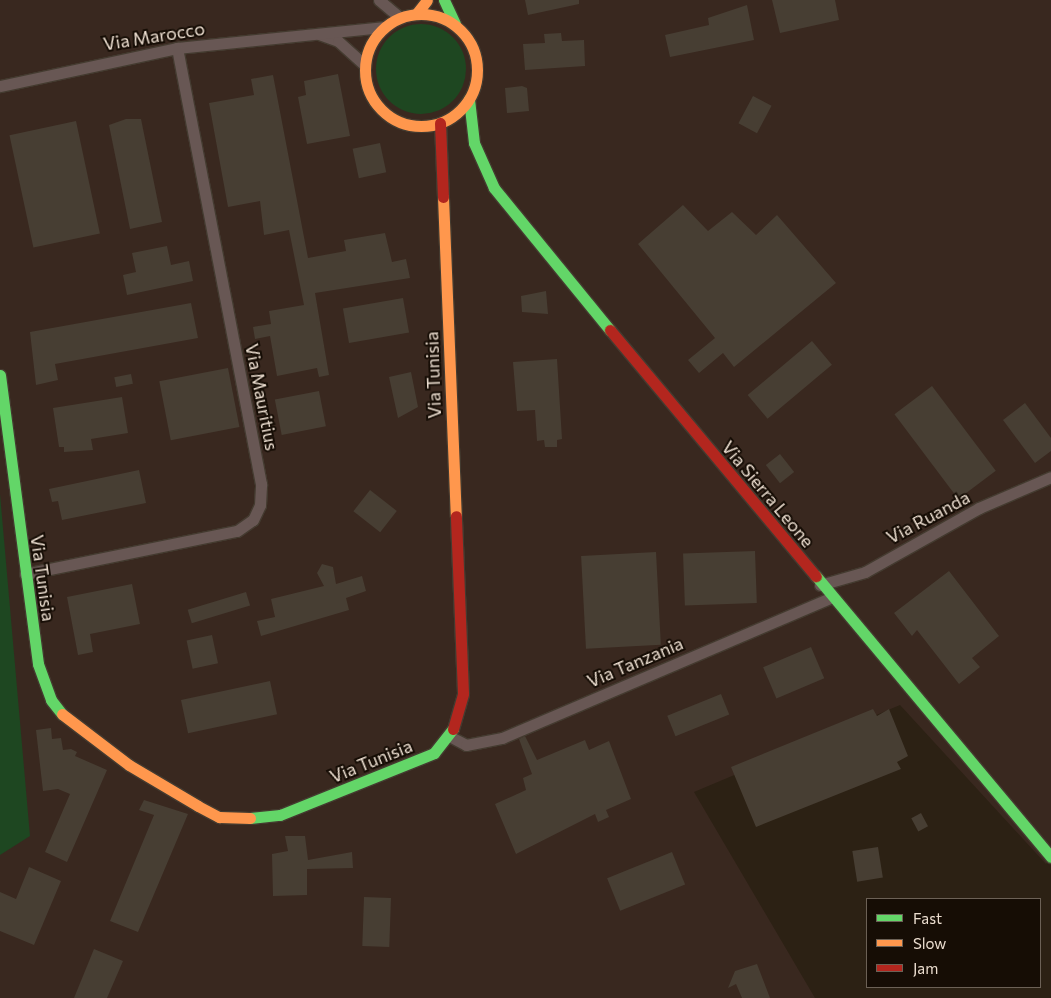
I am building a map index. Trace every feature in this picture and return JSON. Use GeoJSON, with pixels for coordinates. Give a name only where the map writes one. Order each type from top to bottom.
{"type":"FeatureCollection","features":[{"type":"Feature","properties":{"kind":"street"},"geometry":{"type":"LineString","coordinates":[[379,0],[399,17]]}},
{"type":"Feature","properties":{"kind":"street"},"geometry":{"type":"LineString","coordinates":[[417,13],[427,0]]}},
{"type":"Feature","properties":{"kind":"street"},"geometry":{"type":"LineString","coordinates":[[444,0],[455,24],[470,40],[477,63],[469,99],[445,121],[418,126],[383,112],[366,82],[365,65],[374,39],[385,27],[399,17],[417,13],[437,15],[455,24]]}},
{"type":"Feature","properties":{"kind":"street","name":"Via Marocco"},"geometry":{"type":"LineString","coordinates":[[0,86],[177,48],[315,32],[385,27]]}},
{"type":"Feature","properties":{"kind":"street","name":"Via Marocco"},"geometry":{"type":"LineString","coordinates":[[315,32],[338,41],[365,65]]}},
{"type":"Feature","properties":{"kind":"street","name":"Via Mauritius"},"geometry":{"type":"LineString","coordinates":[[25,574],[237,531],[254,520],[260,505],[261,484],[177,48]]}},
{"type":"Feature","properties":{"kind":"street","name":"Via Sierra Leone"},"geometry":{"type":"LineString","coordinates":[[469,99],[474,143],[494,188],[510,210],[820,585],[1051,857]]}},
{"type":"Feature","properties":{"kind":"street","name":"Via Sierra Leone"},"geometry":{"type":"LineString","coordinates":[[445,121],[474,143]]}},
{"type":"Feature","properties":{"kind":"street","name":"Via Tunisia"},"geometry":{"type":"LineString","coordinates":[[0,375],[38,664],[51,700],[66,718],[129,765],[219,817],[280,815],[414,764],[450,737],[463,693],[445,121]]}},
{"type":"Feature","properties":{"kind":"street","name":"Via Ruanda"},"geometry":{"type":"LineString","coordinates":[[820,585],[865,572],[980,508],[1051,477]]}},
{"type":"Feature","properties":{"kind":"street","name":"Via Tanzania"},"geometry":{"type":"LineString","coordinates":[[450,737],[466,745],[502,738],[831,598]]}},
{"type":"Feature","properties":{"kind":"shaded area"},"geometry":{"type":"Polygon","coordinates":[[[0,0],[1051,0],[1051,858],[1046,864],[900,705],[694,792],[815,998],[0,998],[0,0]]]}},
{"type":"Feature","properties":{"kind":"green space"},"geometry":{"type":"Polygon","coordinates":[[[421,24],[438,27],[453,37],[463,52],[466,69],[463,86],[453,101],[438,111],[421,114],[404,111],[389,101],[379,86],[376,69],[379,52],[389,37],[404,27],[421,24]]]}},
{"type":"Feature","properties":{"kind":"green space"},"geometry":{"type":"Polygon","coordinates":[[[0,494],[30,836],[0,855],[0,494]]]}},
{"type":"Feature","properties":{"kind":"building"},"geometry":{"type":"Polygon","coordinates":[[[525,0],[579,0],[579,4],[528,15],[525,0]]]}},
{"type":"Feature","properties":{"kind":"building"},"geometry":{"type":"Polygon","coordinates":[[[772,0],[835,0],[839,20],[780,33],[772,0]]]}},
{"type":"Feature","properties":{"kind":"building"},"geometry":{"type":"Polygon","coordinates":[[[747,5],[754,40],[670,57],[665,35],[709,25],[708,18],[747,5]]]}},
{"type":"Feature","properties":{"kind":"building"},"geometry":{"type":"Polygon","coordinates":[[[561,33],[562,41],[584,40],[585,66],[525,70],[523,44],[545,43],[544,34],[561,33]]]}},
{"type":"Feature","properties":{"kind":"building"},"geometry":{"type":"Polygon","coordinates":[[[338,74],[350,136],[307,144],[298,97],[306,95],[304,81],[338,74]]]}},
{"type":"Feature","properties":{"kind":"building"},"geometry":{"type":"Polygon","coordinates":[[[273,75],[308,258],[346,251],[344,240],[385,233],[392,262],[406,259],[410,278],[315,293],[329,375],[319,377],[317,368],[277,376],[270,336],[255,339],[253,327],[271,324],[269,311],[304,305],[289,230],[264,235],[260,201],[228,207],[209,103],[254,95],[251,79],[273,75]]]}},
{"type":"Feature","properties":{"kind":"building"},"geometry":{"type":"Polygon","coordinates":[[[522,86],[527,88],[529,111],[507,113],[505,88],[522,86]]]}},
{"type":"Feature","properties":{"kind":"building"},"geometry":{"type":"Polygon","coordinates":[[[753,96],[772,106],[757,133],[738,123],[753,96]]]}},
{"type":"Feature","properties":{"kind":"building"},"geometry":{"type":"Polygon","coordinates":[[[126,119],[141,119],[162,222],[130,229],[109,125],[126,119]]]}},
{"type":"Feature","properties":{"kind":"building"},"geometry":{"type":"Polygon","coordinates":[[[76,121],[100,233],[33,248],[9,135],[76,121]]]}},
{"type":"Feature","properties":{"kind":"building"},"geometry":{"type":"Polygon","coordinates":[[[380,143],[386,172],[359,178],[353,149],[380,143]]]}},
{"type":"Feature","properties":{"kind":"building"},"geometry":{"type":"Polygon","coordinates":[[[683,205],[708,231],[732,212],[756,235],[777,215],[836,283],[734,367],[723,353],[699,373],[688,360],[715,338],[638,244],[683,205]]]}},
{"type":"Feature","properties":{"kind":"building"},"geometry":{"type":"Polygon","coordinates":[[[167,246],[171,265],[189,261],[193,281],[127,295],[123,275],[136,272],[132,253],[167,246]]]}},
{"type":"Feature","properties":{"kind":"building"},"geometry":{"type":"Polygon","coordinates":[[[546,291],[548,314],[522,312],[521,296],[546,291]]]}},
{"type":"Feature","properties":{"kind":"building"},"geometry":{"type":"Polygon","coordinates":[[[403,298],[409,332],[349,343],[343,309],[403,298]]]}},
{"type":"Feature","properties":{"kind":"building"},"geometry":{"type":"Polygon","coordinates":[[[191,303],[198,338],[55,364],[58,380],[36,385],[30,332],[191,303]]]}},
{"type":"Feature","properties":{"kind":"building"},"geometry":{"type":"Polygon","coordinates":[[[812,341],[832,365],[768,419],[748,395],[812,341]]]}},
{"type":"Feature","properties":{"kind":"building"},"geometry":{"type":"Polygon","coordinates":[[[557,359],[562,439],[557,440],[557,447],[545,447],[544,440],[537,441],[535,410],[517,411],[513,362],[557,359]]]}},
{"type":"Feature","properties":{"kind":"building"},"geometry":{"type":"Polygon","coordinates":[[[228,368],[239,427],[171,440],[159,381],[228,368]]]}},
{"type":"Feature","properties":{"kind":"building"},"geometry":{"type":"Polygon","coordinates":[[[411,372],[418,407],[398,418],[389,377],[411,372]]]}},
{"type":"Feature","properties":{"kind":"building"},"geometry":{"type":"Polygon","coordinates":[[[131,374],[133,384],[116,387],[114,377],[131,374]]]}},
{"type":"Feature","properties":{"kind":"building"},"geometry":{"type":"Polygon","coordinates":[[[932,386],[996,471],[958,499],[894,414],[932,386]]]}},
{"type":"Feature","properties":{"kind":"building"},"geometry":{"type":"Polygon","coordinates":[[[319,391],[326,426],[282,435],[275,400],[319,391]]]}},
{"type":"Feature","properties":{"kind":"building"},"geometry":{"type":"Polygon","coordinates":[[[122,397],[128,433],[91,439],[93,450],[64,452],[64,447],[59,447],[53,408],[122,397]]]}},
{"type":"Feature","properties":{"kind":"building"},"geometry":{"type":"Polygon","coordinates":[[[1025,403],[1051,438],[1051,451],[1035,463],[1003,420],[1025,403]]]}},
{"type":"Feature","properties":{"kind":"building"},"geometry":{"type":"Polygon","coordinates":[[[780,454],[794,472],[780,483],[766,465],[780,454]]]}},
{"type":"Feature","properties":{"kind":"building"},"geometry":{"type":"Polygon","coordinates":[[[139,470],[146,503],[62,520],[58,501],[52,502],[49,489],[139,470]]]}},
{"type":"Feature","properties":{"kind":"building"},"geometry":{"type":"Polygon","coordinates":[[[370,490],[397,511],[380,532],[353,511],[370,490]]]}},
{"type":"Feature","properties":{"kind":"building"},"geometry":{"type":"Polygon","coordinates":[[[755,551],[757,603],[685,605],[683,554],[755,551]]]}},
{"type":"Feature","properties":{"kind":"building"},"geometry":{"type":"Polygon","coordinates":[[[656,552],[661,645],[586,649],[581,556],[656,552]]]}},
{"type":"Feature","properties":{"kind":"building"},"geometry":{"type":"Polygon","coordinates":[[[322,564],[333,567],[336,584],[362,576],[366,591],[346,598],[349,610],[261,636],[257,621],[275,617],[271,599],[324,586],[317,573],[322,564]]]}},
{"type":"Feature","properties":{"kind":"building"},"geometry":{"type":"Polygon","coordinates":[[[949,571],[999,636],[972,658],[980,667],[959,684],[917,630],[912,636],[894,613],[949,571]]]}},
{"type":"Feature","properties":{"kind":"building"},"geometry":{"type":"Polygon","coordinates":[[[132,584],[140,624],[90,634],[93,652],[78,655],[67,597],[132,584]]]}},
{"type":"Feature","properties":{"kind":"building"},"geometry":{"type":"Polygon","coordinates":[[[246,592],[250,605],[192,623],[188,610],[246,592]]]}},
{"type":"Feature","properties":{"kind":"building"},"geometry":{"type":"Polygon","coordinates":[[[212,635],[218,663],[193,669],[187,640],[212,635]]]}},
{"type":"Feature","properties":{"kind":"building"},"geometry":{"type":"Polygon","coordinates":[[[811,647],[824,678],[776,699],[763,667],[811,647]]]}},
{"type":"Feature","properties":{"kind":"building"},"geometry":{"type":"Polygon","coordinates":[[[270,681],[277,714],[188,733],[181,700],[270,681]]]}},
{"type":"Feature","properties":{"kind":"building"},"geometry":{"type":"Polygon","coordinates":[[[721,694],[729,714],[675,736],[667,716],[721,694]]]}},
{"type":"Feature","properties":{"kind":"building"},"geometry":{"type":"Polygon","coordinates":[[[873,709],[877,716],[889,709],[908,756],[897,762],[901,769],[756,827],[731,767],[873,709]]]}},
{"type":"Feature","properties":{"kind":"building"},"geometry":{"type":"Polygon","coordinates":[[[51,728],[52,739],[61,738],[63,750],[71,749],[77,752],[75,756],[107,770],[67,862],[45,852],[70,794],[58,789],[43,791],[36,730],[51,728]]]}},
{"type":"Feature","properties":{"kind":"building"},"geometry":{"type":"Polygon","coordinates":[[[525,736],[537,760],[585,740],[589,750],[609,741],[631,799],[606,810],[609,817],[598,822],[595,814],[516,854],[495,804],[526,790],[523,778],[532,774],[519,739],[525,736]]]}},
{"type":"Feature","properties":{"kind":"building"},"geometry":{"type":"Polygon","coordinates":[[[144,800],[188,814],[138,932],[110,921],[154,815],[139,810],[144,800]]]}},
{"type":"Feature","properties":{"kind":"building"},"geometry":{"type":"Polygon","coordinates":[[[921,813],[928,826],[918,831],[911,818],[921,813]]]}},
{"type":"Feature","properties":{"kind":"building"},"geometry":{"type":"Polygon","coordinates":[[[285,836],[305,836],[308,860],[352,852],[353,868],[307,869],[307,895],[273,896],[272,854],[288,851],[285,836]]]}},
{"type":"Feature","properties":{"kind":"building"},"geometry":{"type":"Polygon","coordinates":[[[878,847],[883,878],[857,882],[852,851],[878,847]]]}},
{"type":"Feature","properties":{"kind":"building"},"geometry":{"type":"Polygon","coordinates":[[[672,852],[685,884],[620,911],[607,878],[672,852]]]}},
{"type":"Feature","properties":{"kind":"building"},"geometry":{"type":"Polygon","coordinates":[[[29,867],[61,881],[34,945],[0,931],[0,892],[16,899],[29,867]]]}},
{"type":"Feature","properties":{"kind":"building"},"geometry":{"type":"Polygon","coordinates":[[[364,897],[391,898],[389,947],[362,946],[364,897]]]}},
{"type":"Feature","properties":{"kind":"building"},"geometry":{"type":"Polygon","coordinates":[[[94,949],[123,961],[107,998],[74,998],[94,949]]]}},
{"type":"Feature","properties":{"kind":"building"},"geometry":{"type":"Polygon","coordinates":[[[757,964],[770,998],[742,998],[736,984],[728,988],[735,971],[757,964]]]}},
{"type":"Feature","properties":{"kind":"traffic: fast"},"geometry":{"type":"LineString","coordinates":[[444,0],[455,24]]}},
{"type":"Feature","properties":{"kind":"traffic: fast"},"geometry":{"type":"LineString","coordinates":[[469,99],[474,143],[494,188],[610,330]]}},
{"type":"Feature","properties":{"kind":"traffic: fast"},"geometry":{"type":"LineString","coordinates":[[0,375],[38,664],[51,700],[62,714]]}},
{"type":"Feature","properties":{"kind":"traffic: fast"},"geometry":{"type":"LineString","coordinates":[[816,576],[1051,857]]}},
{"type":"Feature","properties":{"kind":"traffic: fast"},"geometry":{"type":"LineString","coordinates":[[250,818],[280,815],[434,753],[453,729]]}},
{"type":"Feature","properties":{"kind":"traffic: slow"},"geometry":{"type":"LineString","coordinates":[[417,13],[427,0]]}},
{"type":"Feature","properties":{"kind":"traffic: slow"},"geometry":{"type":"LineString","coordinates":[[421,14],[442,18],[461,30],[473,49],[477,70],[473,91],[461,110],[442,122],[421,126],[400,122],[381,110],[369,91],[365,70],[369,49],[381,30],[400,18],[421,14]]}},
{"type":"Feature","properties":{"kind":"traffic: slow"},"geometry":{"type":"LineString","coordinates":[[443,197],[456,516]]}},
{"type":"Feature","properties":{"kind":"traffic: slow"},"geometry":{"type":"LineString","coordinates":[[62,714],[129,765],[198,806],[219,817],[250,818]]}},
{"type":"Feature","properties":{"kind":"traffic: jam"},"geometry":{"type":"LineString","coordinates":[[440,123],[443,197]]}},
{"type":"Feature","properties":{"kind":"traffic: jam"},"geometry":{"type":"LineString","coordinates":[[610,330],[816,576]]}},
{"type":"Feature","properties":{"kind":"traffic: jam"},"geometry":{"type":"LineString","coordinates":[[453,729],[463,693],[456,516]]}}]}
